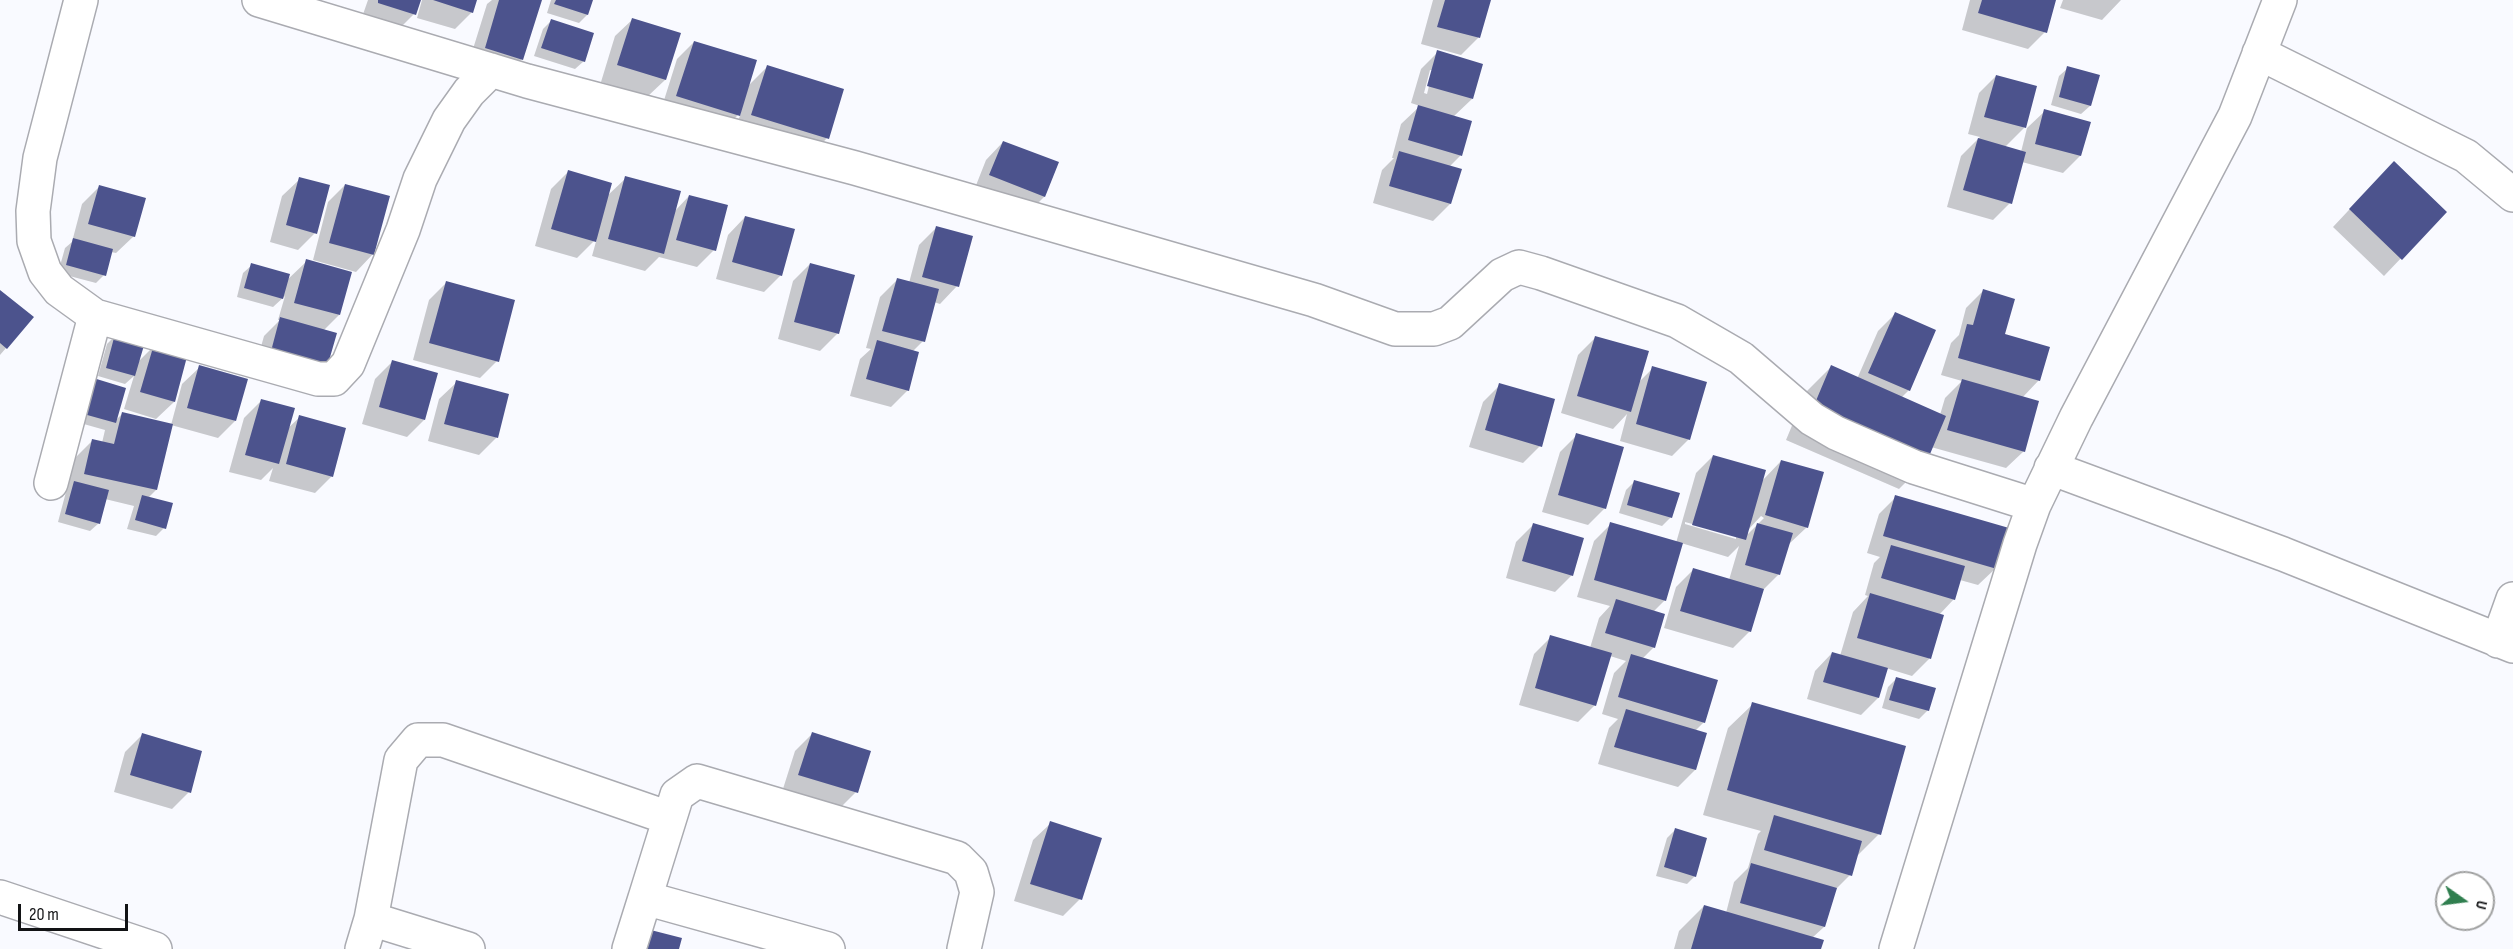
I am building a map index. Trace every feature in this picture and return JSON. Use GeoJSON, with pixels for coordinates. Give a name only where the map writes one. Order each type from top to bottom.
{"type":"FeatureCollection","features":[{"type":"Feature","properties":{"kind":"street"},"geometry":{"type":"LineString","coordinates":[[81,0],[40,158],[33,211],[34,241],[45,272],[59,290],[95,316],[318,379],[334,380],[354,353],[403,230],[420,178],[449,120],[469,92],[492,70]]}},
{"type":"Feature","properties":{"kind":"street"},"geometry":{"type":"LineString","coordinates":[[259,0],[492,70],[855,168],[1314,300],[1395,329],[1434,329],[1450,323],[1502,274],[1519,267],[1541,273],[1677,321],[1741,358],[1812,419],[1844,437],[1914,466],[2034,505]]}},
{"type":"Feature","properties":{"kind":"street"},"geometry":{"type":"LineString","coordinates":[[1896,949],[2034,505],[2051,468],[2235,116],[2280,0]]}},
{"type":"Feature","properties":{"kind":"street"},"geometry":{"type":"LineString","coordinates":[[2259,53],[2466,156],[2513,195]]}},
{"type":"Feature","properties":{"kind":"street"},"geometry":{"type":"LineString","coordinates":[[51,483],[95,316]]}},
{"type":"Feature","properties":{"kind":"street"},"geometry":{"type":"LineString","coordinates":[[2051,468],[2283,554],[2505,643],[2513,599]]}},
{"type":"Feature","properties":{"kind":"street"},"geometry":{"type":"LineString","coordinates":[[468,949],[366,934],[401,760],[418,740],[443,740],[669,818]]}},
{"type":"Feature","properties":{"kind":"street"},"geometry":{"type":"LineString","coordinates":[[629,949],[676,795],[697,781],[957,858],[970,872],[977,892],[964,949]]}},
{"type":"Feature","properties":{"kind":"street"},"geometry":{"type":"LineString","coordinates":[[0,897],[155,949]]}},
{"type":"Feature","properties":{"kind":"street"},"geometry":{"type":"LineString","coordinates":[[645,898],[828,949]]}},
{"type":"Feature","properties":{"kind":"building"},"geometry":{"type":"Polygon","coordinates":[[[378,0],[421,0],[416,15],[378,3],[378,0]]]}},
{"type":"Feature","properties":{"kind":"building"},"geometry":{"type":"Polygon","coordinates":[[[433,0],[477,0],[473,13],[433,0]]]}},
{"type":"Feature","properties":{"kind":"building"},"geometry":{"type":"Polygon","coordinates":[[[499,0],[542,0],[523,60],[485,48],[499,0]]]}},
{"type":"Feature","properties":{"kind":"building"},"geometry":{"type":"Polygon","coordinates":[[[556,0],[593,0],[588,15],[554,4],[556,0]]]}},
{"type":"Feature","properties":{"kind":"building"},"geometry":{"type":"Polygon","coordinates":[[[1445,0],[1491,0],[1480,38],[1437,27],[1445,0]]]}},
{"type":"Feature","properties":{"kind":"building"},"geometry":{"type":"Polygon","coordinates":[[[1982,0],[2056,0],[2047,33],[1978,13],[1982,0]]]}},
{"type":"Feature","properties":{"kind":"building"},"geometry":{"type":"Polygon","coordinates":[[[632,18],[681,33],[666,80],[617,65],[632,18]]]}},
{"type":"Feature","properties":{"kind":"building"},"geometry":{"type":"Polygon","coordinates":[[[551,19],[594,33],[585,62],[541,48],[551,19]]]}},
{"type":"Feature","properties":{"kind":"building"},"geometry":{"type":"Polygon","coordinates":[[[694,41],[757,60],[740,116],[676,96],[694,41]]]}},
{"type":"Feature","properties":{"kind":"building"},"geometry":{"type":"Polygon","coordinates":[[[1437,50],[1483,64],[1473,99],[1427,86],[1437,50]]]}},
{"type":"Feature","properties":{"kind":"building"},"geometry":{"type":"Polygon","coordinates":[[[767,65],[844,89],[829,139],[751,115],[767,65]]]}},
{"type":"Feature","properties":{"kind":"building"},"geometry":{"type":"Polygon","coordinates":[[[2067,66],[2100,75],[2091,106],[2059,97],[2067,66]]]}},
{"type":"Feature","properties":{"kind":"building"},"geometry":{"type":"Polygon","coordinates":[[[1996,75],[2037,86],[2026,128],[1984,117],[1996,75]]]}},
{"type":"Feature","properties":{"kind":"building"},"geometry":{"type":"Polygon","coordinates":[[[1418,105],[1472,121],[1462,156],[1408,140],[1418,105]]]}},
{"type":"Feature","properties":{"kind":"building"},"geometry":{"type":"Polygon","coordinates":[[[2044,109],[2091,122],[2081,156],[2035,144],[2044,109]]]}},
{"type":"Feature","properties":{"kind":"building"},"geometry":{"type":"Polygon","coordinates":[[[1978,138],[2026,152],[2012,204],[1963,190],[1978,138]]]}},
{"type":"Feature","properties":{"kind":"building"},"geometry":{"type":"Polygon","coordinates":[[[1003,141],[1059,162],[1045,197],[989,175],[1003,141]]]}},
{"type":"Feature","properties":{"kind":"building"},"geometry":{"type":"Polygon","coordinates":[[[1399,151],[1462,169],[1451,204],[1389,186],[1399,151]]]}},
{"type":"Feature","properties":{"kind":"building"},"geometry":{"type":"Polygon","coordinates":[[[2394,161],[2447,212],[2402,260],[2349,209],[2394,161]]]}},
{"type":"Feature","properties":{"kind":"building"},"geometry":{"type":"Polygon","coordinates":[[[568,170],[612,183],[596,242],[551,229],[568,170]]]}},
{"type":"Feature","properties":{"kind":"building"},"geometry":{"type":"Polygon","coordinates":[[[625,176],[681,191],[664,254],[608,239],[625,176]]]}},
{"type":"Feature","properties":{"kind":"building"},"geometry":{"type":"Polygon","coordinates":[[[299,177],[330,185],[317,234],[286,225],[299,177]]]}},
{"type":"Feature","properties":{"kind":"building"},"geometry":{"type":"Polygon","coordinates":[[[345,184],[390,196],[374,255],[329,243],[345,184]]]}},
{"type":"Feature","properties":{"kind":"building"},"geometry":{"type":"Polygon","coordinates":[[[99,185],[146,198],[135,237],[88,224],[99,185]]]}},
{"type":"Feature","properties":{"kind":"building"},"geometry":{"type":"Polygon","coordinates":[[[689,195],[728,205],[716,251],[676,240],[689,195]]]}},
{"type":"Feature","properties":{"kind":"building"},"geometry":{"type":"Polygon","coordinates":[[[745,216],[795,229],[782,276],[732,262],[745,216]]]}},
{"type":"Feature","properties":{"kind":"building"},"geometry":{"type":"Polygon","coordinates":[[[936,226],[973,236],[959,287],[922,277],[936,226]]]}},
{"type":"Feature","properties":{"kind":"building"},"geometry":{"type":"Polygon","coordinates":[[[73,238],[113,249],[106,276],[66,265],[73,238]]]}},
{"type":"Feature","properties":{"kind":"building"},"geometry":{"type":"Polygon","coordinates":[[[306,259],[352,272],[340,315],[294,303],[306,259]]]}},
{"type":"Feature","properties":{"kind":"building"},"geometry":{"type":"Polygon","coordinates":[[[251,263],[290,274],[283,299],[244,288],[251,263]]]}},
{"type":"Feature","properties":{"kind":"building"},"geometry":{"type":"Polygon","coordinates":[[[810,263],[855,275],[839,334],[794,322],[810,263]]]}},
{"type":"Feature","properties":{"kind":"building"},"geometry":{"type":"Polygon","coordinates":[[[897,278],[939,289],[925,342],[882,331],[897,278]]]}},
{"type":"Feature","properties":{"kind":"building"},"geometry":{"type":"Polygon","coordinates":[[[446,281],[515,300],[499,362],[429,343],[446,281]]]}},
{"type":"Feature","properties":{"kind":"building"},"geometry":{"type":"Polygon","coordinates":[[[1983,289],[2015,299],[2005,334],[2050,347],[2040,381],[1958,358],[1967,324],[1973,325],[1983,289]]]}},
{"type":"Feature","properties":{"kind":"building"},"geometry":{"type":"Polygon","coordinates":[[[0,290],[34,317],[7,349],[0,343],[0,290]]]}},
{"type":"Feature","properties":{"kind":"building"},"geometry":{"type":"Polygon","coordinates":[[[1895,312],[1936,330],[1910,391],[1868,373],[1895,312]]]}},
{"type":"Feature","properties":{"kind":"building"},"geometry":{"type":"Polygon","coordinates":[[[280,317],[337,333],[326,371],[270,355],[280,317]]]}},
{"type":"Feature","properties":{"kind":"building"},"geometry":{"type":"Polygon","coordinates":[[[115,334],[145,342],[135,376],[106,368],[115,334]]]}},
{"type":"Feature","properties":{"kind":"building"},"geometry":{"type":"Polygon","coordinates":[[[1595,336],[1649,351],[1631,412],[1577,396],[1595,336]]]}},
{"type":"Feature","properties":{"kind":"building"},"geometry":{"type":"Polygon","coordinates":[[[877,340],[919,352],[909,391],[866,379],[877,340]]]}},
{"type":"Feature","properties":{"kind":"building"},"geometry":{"type":"Polygon","coordinates":[[[154,344],[188,353],[175,402],[140,392],[154,344]]]}},
{"type":"Feature","properties":{"kind":"building"},"geometry":{"type":"Polygon","coordinates":[[[392,360],[438,373],[425,420],[379,407],[392,360]]]}},
{"type":"Feature","properties":{"kind":"building"},"geometry":{"type":"Polygon","coordinates":[[[199,365],[248,379],[236,421],[187,408],[199,365]]]}},
{"type":"Feature","properties":{"kind":"building"},"geometry":{"type":"Polygon","coordinates":[[[1831,365],[1946,416],[1925,466],[1810,415],[1831,365]]]}},
{"type":"Feature","properties":{"kind":"building"},"geometry":{"type":"Polygon","coordinates":[[[1652,366],[1707,382],[1690,440],[1636,424],[1652,366]]]}},
{"type":"Feature","properties":{"kind":"building"},"geometry":{"type":"Polygon","coordinates":[[[90,377],[126,388],[116,423],[80,413],[90,377]]]}},
{"type":"Feature","properties":{"kind":"building"},"geometry":{"type":"Polygon","coordinates":[[[1962,379],[2039,401],[2025,452],[1947,430],[1962,379]]]}},
{"type":"Feature","properties":{"kind":"building"},"geometry":{"type":"Polygon","coordinates":[[[456,380],[509,394],[498,438],[444,424],[456,380]]]}},
{"type":"Feature","properties":{"kind":"building"},"geometry":{"type":"Polygon","coordinates":[[[1499,383],[1555,399],[1542,447],[1485,430],[1499,383]]]}},
{"type":"Feature","properties":{"kind":"building"},"geometry":{"type":"Polygon","coordinates":[[[261,399],[295,408],[279,464],[245,455],[261,399]]]}},
{"type":"Feature","properties":{"kind":"building"},"geometry":{"type":"Polygon","coordinates":[[[122,412],[173,424],[157,490],[84,474],[92,439],[114,444],[122,412]]]}},
{"type":"Feature","properties":{"kind":"building"},"geometry":{"type":"Polygon","coordinates":[[[299,415],[346,428],[333,477],[286,464],[299,415]]]}},
{"type":"Feature","properties":{"kind":"building"},"geometry":{"type":"Polygon","coordinates":[[[1576,433],[1624,447],[1606,509],[1558,495],[1576,433]]]}},
{"type":"Feature","properties":{"kind":"building"},"geometry":{"type":"Polygon","coordinates":[[[1713,455],[1766,470],[1746,540],[1692,525],[1713,455]]]}},
{"type":"Feature","properties":{"kind":"building"},"geometry":{"type":"Polygon","coordinates":[[[1781,460],[1824,472],[1808,528],[1765,515],[1781,460]]]}},
{"type":"Feature","properties":{"kind":"building"},"geometry":{"type":"Polygon","coordinates":[[[1634,480],[1680,493],[1672,518],[1627,505],[1634,480]]]}},
{"type":"Feature","properties":{"kind":"building"},"geometry":{"type":"Polygon","coordinates":[[[74,481],[109,490],[100,524],[65,514],[74,481]]]}},
{"type":"Feature","properties":{"kind":"building"},"geometry":{"type":"Polygon","coordinates":[[[142,495],[173,503],[166,529],[135,520],[142,495]]]}},
{"type":"Feature","properties":{"kind":"building"},"geometry":{"type":"Polygon","coordinates":[[[1895,495],[2009,528],[1997,569],[1883,536],[1895,495]]]}},
{"type":"Feature","properties":{"kind":"building"},"geometry":{"type":"Polygon","coordinates":[[[1610,522],[1683,543],[1666,601],[1594,580],[1610,522]]]}},
{"type":"Feature","properties":{"kind":"building"},"geometry":{"type":"Polygon","coordinates":[[[1533,523],[1584,538],[1573,576],[1522,561],[1533,523]]]}},
{"type":"Feature","properties":{"kind":"building"},"geometry":{"type":"Polygon","coordinates":[[[1757,523],[1793,533],[1780,575],[1745,565],[1757,523]]]}},
{"type":"Feature","properties":{"kind":"building"},"geometry":{"type":"Polygon","coordinates":[[[1891,545],[1965,566],[1955,600],[1881,578],[1891,545]]]}},
{"type":"Feature","properties":{"kind":"building"},"geometry":{"type":"Polygon","coordinates":[[[1693,568],[1764,589],[1751,632],[1680,611],[1693,568]]]}},
{"type":"Feature","properties":{"kind":"building"},"geometry":{"type":"Polygon","coordinates":[[[1870,593],[1944,615],[1931,659],[1857,638],[1870,593]]]}},
{"type":"Feature","properties":{"kind":"building"},"geometry":{"type":"Polygon","coordinates":[[[1616,599],[1665,614],[1655,648],[1605,633],[1616,599]]]}},
{"type":"Feature","properties":{"kind":"building"},"geometry":{"type":"Polygon","coordinates":[[[1550,635],[1612,653],[1596,706],[1535,688],[1550,635]]]}},
{"type":"Feature","properties":{"kind":"building"},"geometry":{"type":"Polygon","coordinates":[[[1832,652],[1888,668],[1879,698],[1823,682],[1832,652]]]}},
{"type":"Feature","properties":{"kind":"building"},"geometry":{"type":"Polygon","coordinates":[[[1631,654],[1718,680],[1705,723],[1618,697],[1631,654]]]}},
{"type":"Feature","properties":{"kind":"building"},"geometry":{"type":"Polygon","coordinates":[[[1896,677],[1936,688],[1929,711],[1889,700],[1896,677]]]}},
{"type":"Feature","properties":{"kind":"building"},"geometry":{"type":"Polygon","coordinates":[[[1752,702],[1906,746],[1881,835],[1727,790],[1752,702]]]}},
{"type":"Feature","properties":{"kind":"building"},"geometry":{"type":"Polygon","coordinates":[[[1626,709],[1707,733],[1696,770],[1614,747],[1626,709]]]}},
{"type":"Feature","properties":{"kind":"building"},"geometry":{"type":"Polygon","coordinates":[[[812,732],[871,751],[858,793],[798,775],[812,732]]]}},
{"type":"Feature","properties":{"kind":"building"},"geometry":{"type":"Polygon","coordinates":[[[142,733],[202,751],[191,793],[130,775],[142,733]]]}},
{"type":"Feature","properties":{"kind":"building"},"geometry":{"type":"Polygon","coordinates":[[[1774,815],[1862,841],[1852,876],[1764,850],[1774,815]]]}},
{"type":"Feature","properties":{"kind":"building"},"geometry":{"type":"Polygon","coordinates":[[[1050,821],[1102,838],[1082,900],[1030,884],[1050,821]]]}},
{"type":"Feature","properties":{"kind":"building"},"geometry":{"type":"Polygon","coordinates":[[[1675,828],[1707,838],[1696,877],[1664,867],[1675,828]]]}},
{"type":"Feature","properties":{"kind":"building"},"geometry":{"type":"Polygon","coordinates":[[[1751,863],[1837,888],[1825,927],[1740,903],[1751,863]]]}},
{"type":"Feature","properties":{"kind":"building"},"geometry":{"type":"Polygon","coordinates":[[[1704,905],[1824,940],[1821,949],[1691,949],[1704,905]]]}},
{"type":"Feature","properties":{"kind":"building"},"geometry":{"type":"Polygon","coordinates":[[[639,927],[682,938],[679,949],[633,949],[639,927]]]}}]}
